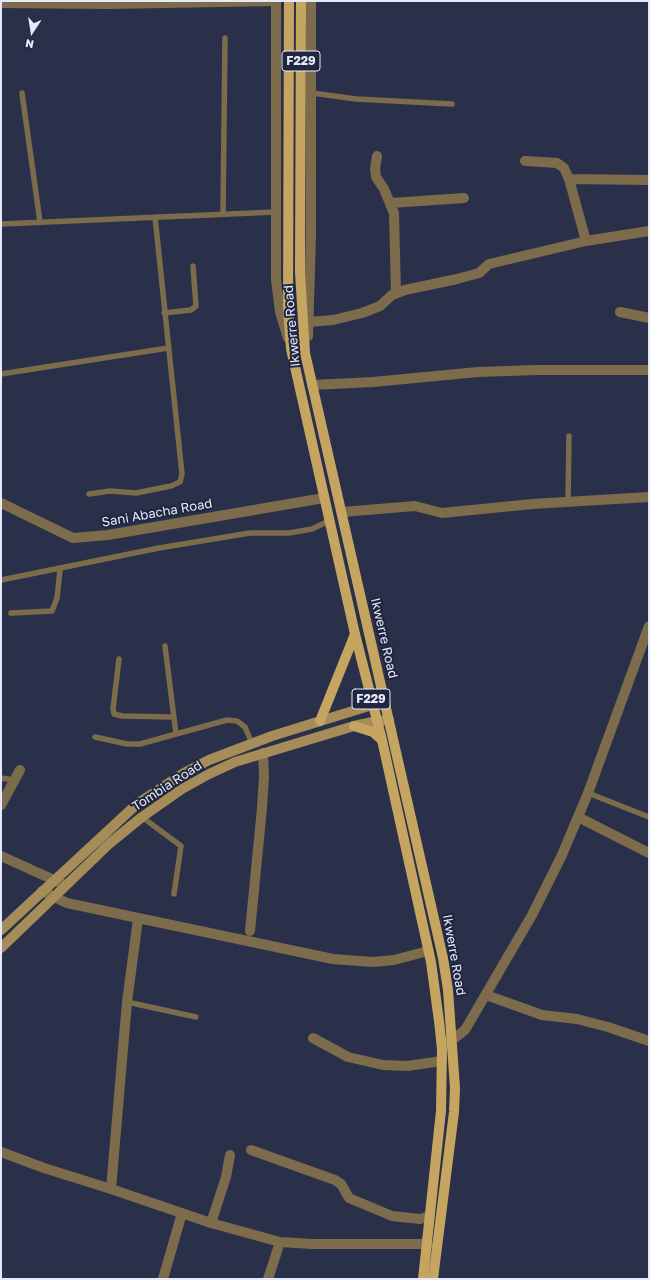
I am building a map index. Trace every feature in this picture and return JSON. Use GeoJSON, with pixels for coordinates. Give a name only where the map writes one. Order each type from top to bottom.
{"type":"FeatureCollection","features":[{"type":"Feature","properties":{"kind":"main road","name":"Ikwerre Road"},"geometry":{"type":"LineString","coordinates":[[289,1],[288,300],[291,349],[355,634],[382,740],[436,993],[441,1041],[442,1111],[423,1279]]}},
{"type":"Feature","properties":{"kind":"main road","name":"Ikwerre Road"},"geometry":{"type":"LineString","coordinates":[[300,1],[301,304],[306,353],[311,383],[342,512],[443,958],[448,990],[455,1088],[454,1112],[433,1279]]}},
{"type":"Feature","properties":{"kind":"main road"},"geometry":{"type":"LineString","coordinates":[[320,721],[355,634]]}},
{"type":"Feature","properties":{"kind":"main road","name":"Tombia Road"},"geometry":{"type":"LineString","coordinates":[[1,930],[137,804],[184,773],[252,743],[385,701]]}},
{"type":"Feature","properties":{"kind":"main road","name":"Tombia Road"},"geometry":{"type":"LineString","coordinates":[[1,948],[110,843],[142,817],[182,789],[234,762],[354,726],[389,720]]}},
{"type":"Feature","properties":{"kind":"main road"},"geometry":{"type":"LineString","coordinates":[[354,726],[373,732],[382,740]]}},
{"type":"Feature","properties":{"kind":"street"},"geometry":{"type":"LineString","coordinates":[[1,2],[109,4],[276,1],[276,280],[280,312],[291,349]]}},
{"type":"Feature","properties":{"kind":"street"},"geometry":{"type":"LineString","coordinates":[[312,1],[311,283],[308,322],[308,350],[311,383],[373,382],[478,372],[537,370],[649,370]]}},
{"type":"Feature","properties":{"kind":"street"},"geometry":{"type":"LineString","coordinates":[[377,156],[375,169],[376,177],[391,203],[395,224],[396,294]]}},
{"type":"Feature","properties":{"kind":"street"},"geometry":{"type":"LineString","coordinates":[[525,161],[557,163],[564,168],[569,179],[586,241]]}},
{"type":"Feature","properties":{"kind":"street"},"geometry":{"type":"LineString","coordinates":[[569,179],[649,180]]}},
{"type":"Feature","properties":{"kind":"street"},"geometry":{"type":"LineString","coordinates":[[391,203],[464,198]]}},
{"type":"Feature","properties":{"kind":"street"},"geometry":{"type":"LineString","coordinates":[[308,322],[333,320],[362,313],[380,306],[396,294],[405,290],[479,273],[489,264],[586,241],[649,231]]}},
{"type":"Feature","properties":{"kind":"street"},"geometry":{"type":"LineString","coordinates":[[620,312],[649,318]]}},
{"type":"Feature","properties":{"kind":"street"},"geometry":{"type":"LineString","coordinates":[[342,512],[415,506],[442,513],[568,502],[649,497]]}},
{"type":"Feature","properties":{"kind":"street","name":"Sani Abacha Road"},"geometry":{"type":"LineString","coordinates":[[1,503],[73,538],[108,535],[324,498]]}},
{"type":"Feature","properties":{"kind":"street"},"geometry":{"type":"LineString","coordinates":[[441,1041],[452,1040],[465,1030],[532,915],[562,855],[578,818],[649,626]]}},
{"type":"Feature","properties":{"kind":"street"},"geometry":{"type":"LineString","coordinates":[[250,931],[262,808],[264,776],[263,753]]}},
{"type":"Feature","properties":{"kind":"street"},"geometry":{"type":"LineString","coordinates":[[1,805],[20,770]]}},
{"type":"Feature","properties":{"kind":"street"},"geometry":{"type":"LineString","coordinates":[[578,818],[649,853]]}},
{"type":"Feature","properties":{"kind":"street"},"geometry":{"type":"LineString","coordinates":[[1,856],[65,885]]}},
{"type":"Feature","properties":{"kind":"street"},"geometry":{"type":"LineString","coordinates":[[42,891],[67,903],[276,948],[352,962],[394,960],[428,951]]}},
{"type":"Feature","properties":{"kind":"street"},"geometry":{"type":"LineString","coordinates":[[111,1189],[127,1002],[138,918]]}},
{"type":"Feature","properties":{"kind":"street"},"geometry":{"type":"LineString","coordinates":[[486,995],[542,1015],[577,1019],[608,1027],[649,1041]]}},
{"type":"Feature","properties":{"kind":"street"},"geometry":{"type":"LineString","coordinates":[[313,1038],[348,1057],[383,1066],[407,1066],[442,1061]]}},
{"type":"Feature","properties":{"kind":"street"},"geometry":{"type":"LineString","coordinates":[[250,1150],[330,1178],[341,1184],[350,1198],[392,1216],[420,1219],[430,1216]]}},
{"type":"Feature","properties":{"kind":"street"},"geometry":{"type":"LineString","coordinates":[[1,1152],[44,1168],[211,1223],[280,1242],[312,1244],[428,1244]]}},
{"type":"Feature","properties":{"kind":"street"},"geometry":{"type":"LineString","coordinates":[[211,1223],[226,1177],[230,1155]]}},
{"type":"Feature","properties":{"kind":"street"},"geometry":{"type":"LineString","coordinates":[[163,1279],[182,1213]]}},
{"type":"Feature","properties":{"kind":"street"},"geometry":{"type":"LineString","coordinates":[[268,1279],[280,1242]]}},
{"type":"Feature","properties":{"kind":"lane"},"geometry":{"type":"LineString","coordinates":[[223,214],[225,38]]}},
{"type":"Feature","properties":{"kind":"lane"},"geometry":{"type":"LineString","coordinates":[[22,93],[40,222]]}},
{"type":"Feature","properties":{"kind":"lane"},"geometry":{"type":"LineString","coordinates":[[312,93],[356,99],[452,104]]}},
{"type":"Feature","properties":{"kind":"lane"},"geometry":{"type":"LineString","coordinates":[[1,224],[276,212]]}},
{"type":"Feature","properties":{"kind":"lane"},"geometry":{"type":"LineString","coordinates":[[89,494],[110,491],[136,493],[171,486],[180,482],[182,474],[154,217]]}},
{"type":"Feature","properties":{"kind":"lane"},"geometry":{"type":"LineString","coordinates":[[164,313],[191,310],[196,306],[193,266]]}},
{"type":"Feature","properties":{"kind":"lane"},"geometry":{"type":"LineString","coordinates":[[1,374],[168,348]]}},
{"type":"Feature","properties":{"kind":"lane"},"geometry":{"type":"LineString","coordinates":[[568,502],[569,436]]}},
{"type":"Feature","properties":{"kind":"lane"},"geometry":{"type":"LineString","coordinates":[[1,580],[60,570],[159,548],[243,534],[289,533],[312,529],[330,521]]}},
{"type":"Feature","properties":{"kind":"lane"},"geometry":{"type":"LineString","coordinates":[[11,612],[52,611],[57,598],[60,570]]}},
{"type":"Feature","properties":{"kind":"lane"},"geometry":{"type":"LineString","coordinates":[[165,646],[176,734]]}},
{"type":"Feature","properties":{"kind":"lane"},"geometry":{"type":"LineString","coordinates":[[119,659],[112,709],[114,714],[122,716],[174,717]]}},
{"type":"Feature","properties":{"kind":"lane"},"geometry":{"type":"LineString","coordinates":[[95,737],[135,745],[212,723],[232,720],[237,721],[245,727],[252,743]]}},
{"type":"Feature","properties":{"kind":"lane"},"geometry":{"type":"LineString","coordinates":[[1,778],[14,780]]}},
{"type":"Feature","properties":{"kind":"lane"},"geometry":{"type":"LineString","coordinates":[[588,793],[649,817]]}},
{"type":"Feature","properties":{"kind":"lane"},"geometry":{"type":"LineString","coordinates":[[142,817],[181,846],[174,894]]}},
{"type":"Feature","properties":{"kind":"lane"},"geometry":{"type":"LineString","coordinates":[[127,1002],[196,1017]]}}]}
